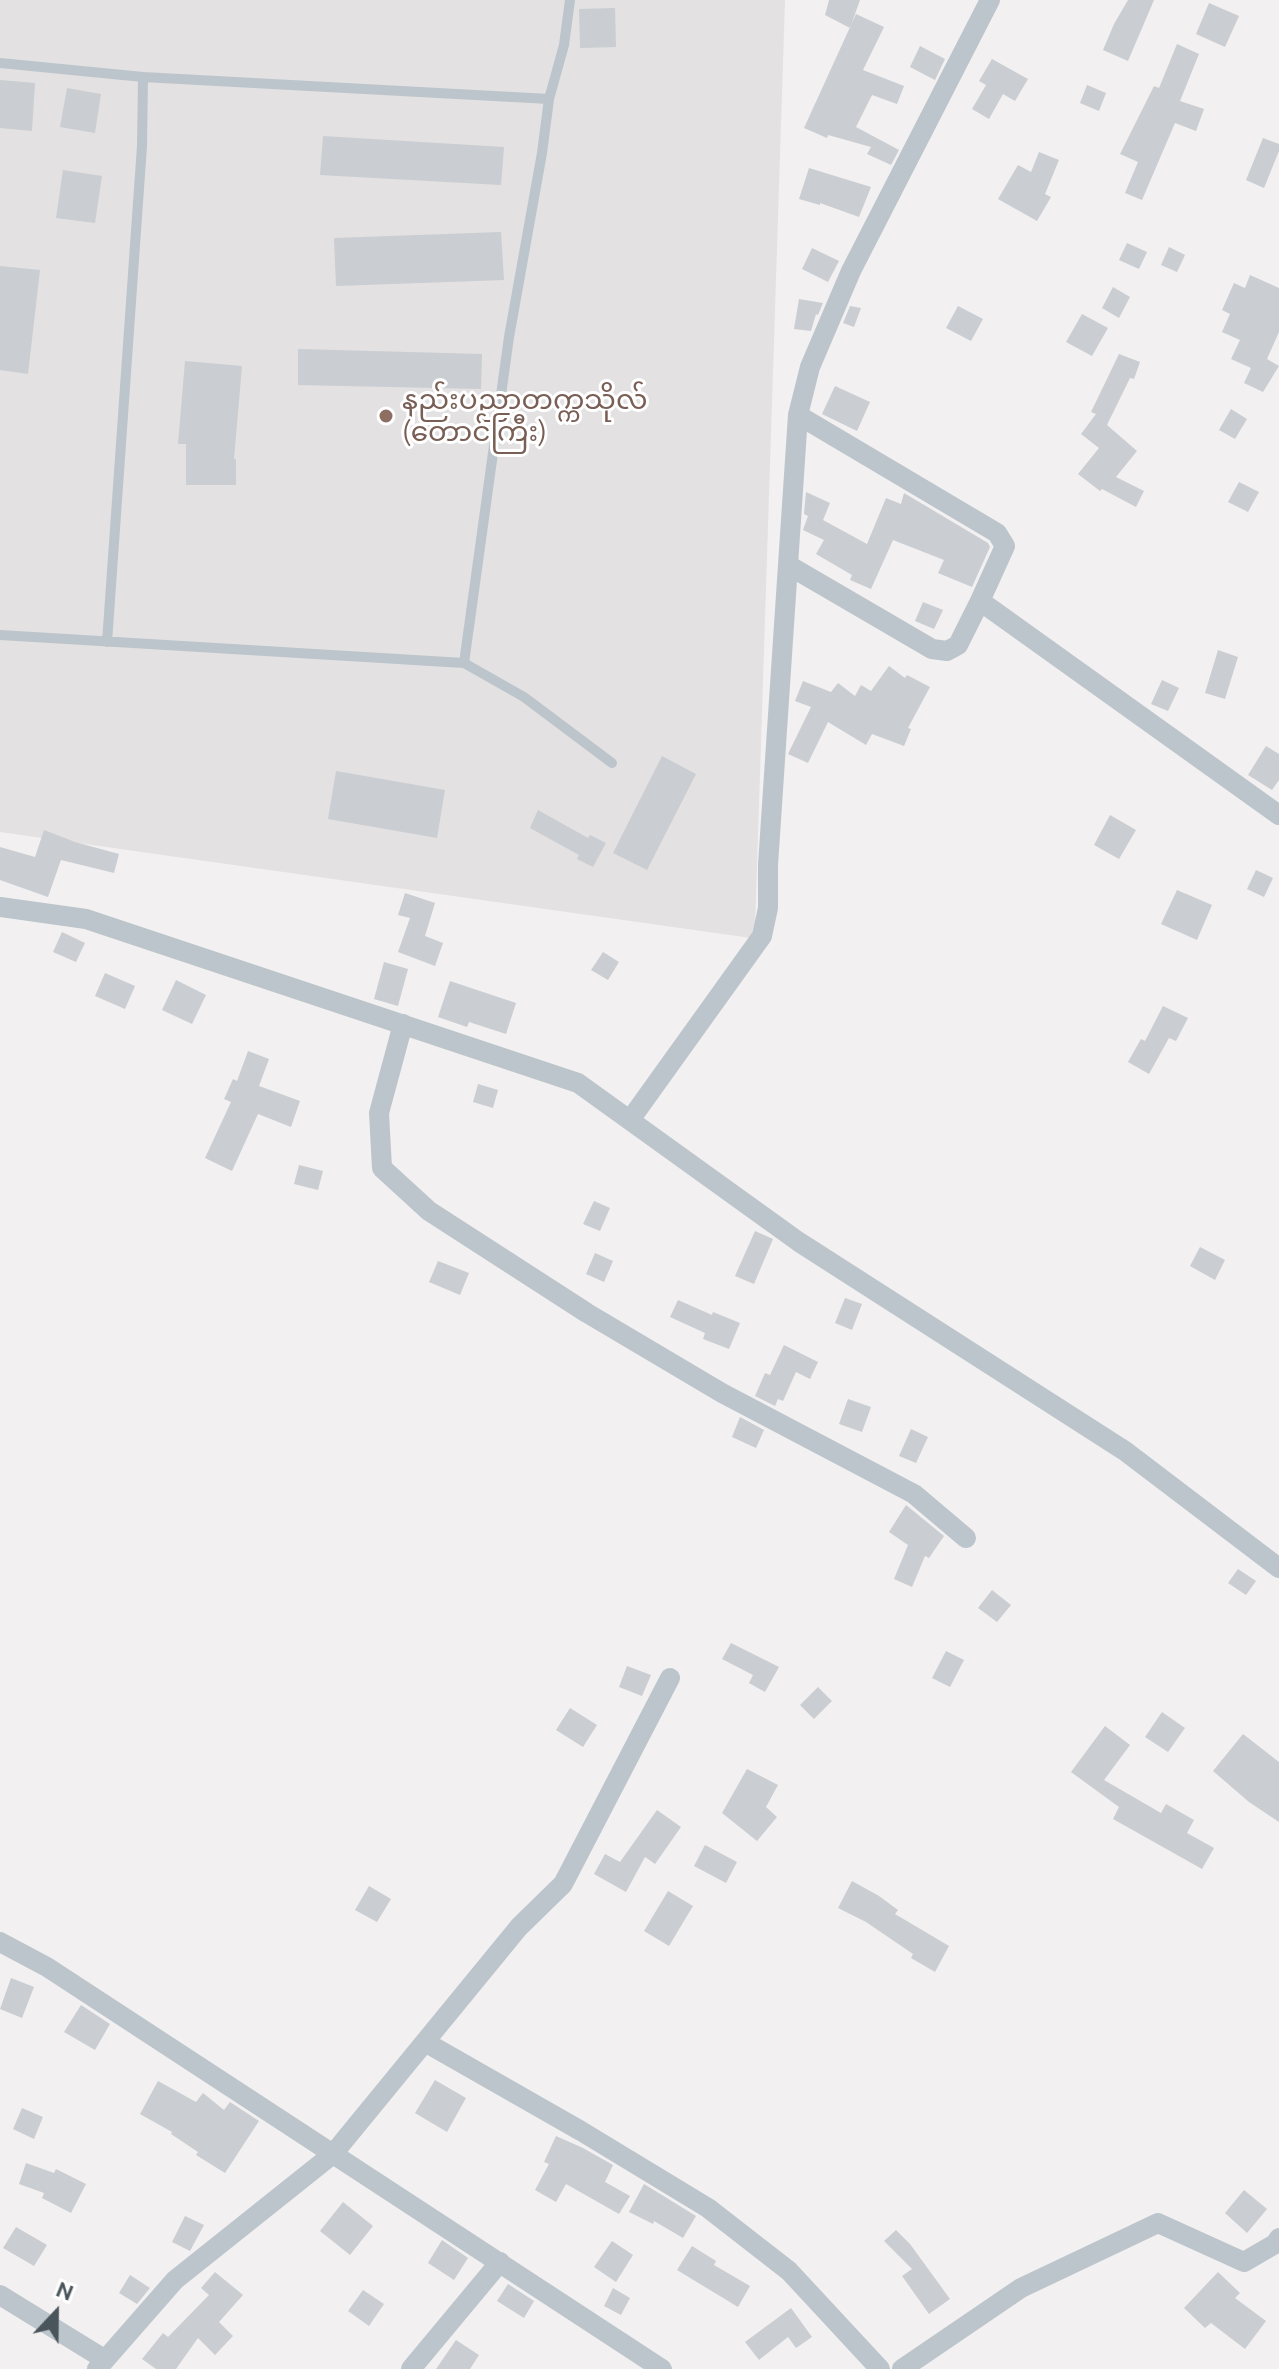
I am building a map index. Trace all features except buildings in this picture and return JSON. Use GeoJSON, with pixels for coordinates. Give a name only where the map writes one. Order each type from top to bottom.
{"type":"FeatureCollection","features":[{"type":"Feature","properties":{"kind":"street"},"geometry":{"type":"LineString","coordinates":[[630,1120],[762,936],[768,908],[768,865],[798,415],[810,367],[851,271],[990,0]]}},
{"type":"Feature","properties":{"kind":"street"},"geometry":{"type":"LineString","coordinates":[[788,565],[932,649],[947,651],[958,645],[1005,546],[997,533],[798,415]]}},
{"type":"Feature","properties":{"kind":"street"},"geometry":{"type":"LineString","coordinates":[[980,601],[1279,815]]}},
{"type":"Feature","properties":{"kind":"street"},"geometry":{"type":"LineString","coordinates":[[0,907],[86,919],[578,1083],[799,1242],[1125,1451],[1279,1568]]}},
{"type":"Feature","properties":{"kind":"street"},"geometry":{"type":"LineString","coordinates":[[403,1024],[379,1113],[382,1168],[429,1211],[587,1313],[722,1393],[914,1494],[966,1538]]}},
{"type":"Feature","properties":{"kind":"street"},"geometry":{"type":"LineString","coordinates":[[0,2295],[101,2364],[175,2280],[333,2154],[519,1927],[563,1884],[670,1678]]}},
{"type":"Feature","properties":{"kind":"street"},"geometry":{"type":"LineString","coordinates":[[0,1942],[47,1967],[662,2369]]}},
{"type":"Feature","properties":{"kind":"street"},"geometry":{"type":"LineString","coordinates":[[425,2042],[708,2208],[789,2271],[880,2369]]}},
{"type":"Feature","properties":{"kind":"street"},"geometry":{"type":"LineString","coordinates":[[902,2369],[1021,2288],[1158,2223],[1244,2262],[1275,2244],[1279,2238]]}},
{"type":"Feature","properties":{"kind":"street"},"geometry":{"type":"LineString","coordinates":[[411,2369],[500,2262]]}},
{"type":"Feature","properties":{"kind":"street"},"geometry":{"type":"LineString","coordinates":[[625,2369],[641,2354]]}},
{"type":"Feature","properties":{"kind":"lane"},"geometry":{"type":"LineString","coordinates":[[464,663],[509,337],[549,99],[564,45],[570,0]]}},
{"type":"Feature","properties":{"kind":"lane"},"geometry":{"type":"LineString","coordinates":[[0,63],[143,77],[549,99]]}},
{"type":"Feature","properties":{"kind":"lane"},"geometry":{"type":"LineString","coordinates":[[107,642],[142,146],[143,77]]}},
{"type":"Feature","properties":{"kind":"lane"},"geometry":{"type":"LineString","coordinates":[[0,635],[464,663],[524,697],[612,763]]}},
{"type":"Feature","properties":{"kind":"shaded area","name":"နည်းပညာတက္ကသိုလ် (တောင်ကြီး)"},"geometry":{"type":"Polygon","coordinates":[[[0,0],[785,0],[755,927],[751,938],[0,832],[0,0]]]}},
{"type":"Feature","properties":{"kind":"place","name":"နည်းပညာတက္ကသိုလ် (တောင်ကြီး)"},"geometry":{"type":"Point","coordinates":[386,416]}}]}
